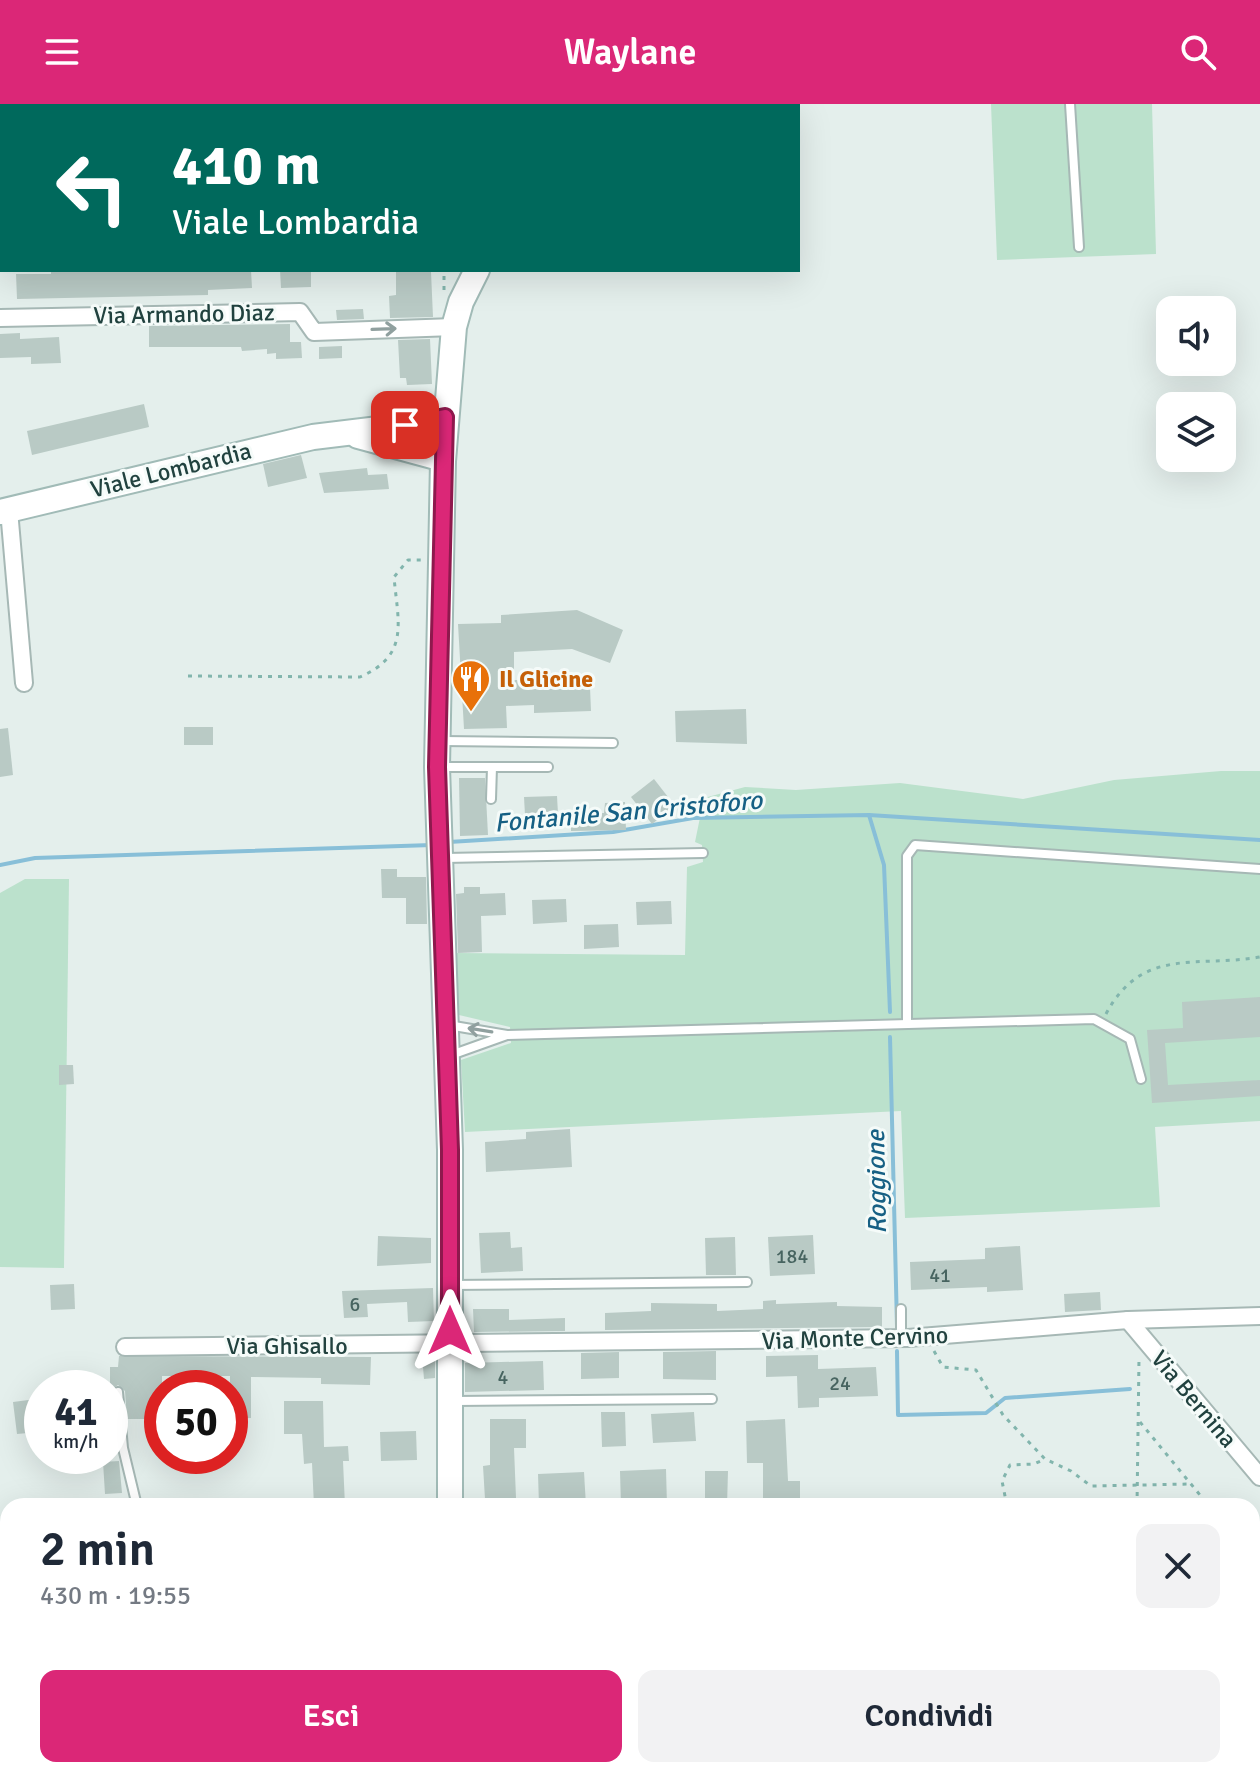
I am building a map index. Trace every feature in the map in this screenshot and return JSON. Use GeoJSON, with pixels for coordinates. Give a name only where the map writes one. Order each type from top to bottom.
{"type":"FeatureCollection","features":[{"type":"Feature","properties":{"kind":"main road"},"geometry":{"type":"LineString","coordinates":[[450,1498],[447,1057],[437,741],[445,417],[454,327],[461,302],[476,272]]}},
{"type":"Feature","properties":{"kind":"main road","name":"Viale Lombardia"},"geometry":{"type":"LineString","coordinates":[[4,511],[225,455],[344,432],[428,423],[445,417]]}},
{"type":"Feature","properties":{"kind":"main road","name":"Viale Lombardia"},"geometry":{"type":"LineString","coordinates":[[344,432],[443,459]]}},
{"type":"Feature","properties":{"kind":"street","name":"Via Armando Diaz"},"geometry":{"type":"LineString","coordinates":[[0,318],[300,312],[314,332],[454,327]]}},
{"type":"Feature","properties":{"kind":"street"},"geometry":{"type":"LineString","coordinates":[[4,511],[24,683]]}},
{"type":"Feature","properties":{"kind":"street","name":"Via Monte Cervino"},"geometry":{"type":"LineString","coordinates":[[450,1346],[905,1338],[1128,1320],[1260,1316]]}},
{"type":"Feature","properties":{"kind":"street","name":"Via Bernina"},"geometry":{"type":"LineString","coordinates":[[1128,1320],[1260,1477]]}},
{"type":"Feature","properties":{"kind":"street","name":"Via Ghisallo"},"geometry":{"type":"LineString","coordinates":[[125,1347],[450,1346]]}},
{"type":"Feature","properties":{"kind":"lane"},"geometry":{"type":"LineString","coordinates":[[1070,104],[1079,247]]}},
{"type":"Feature","properties":{"kind":"lane"},"geometry":{"type":"LineString","coordinates":[[437,741],[613,743]]}},
{"type":"Feature","properties":{"kind":"lane"},"geometry":{"type":"LineString","coordinates":[[437,767],[548,767]]}},
{"type":"Feature","properties":{"kind":"lane"},"geometry":{"type":"LineString","coordinates":[[491,799],[492,767]]}},
{"type":"Feature","properties":{"kind":"lane"},"geometry":{"type":"LineString","coordinates":[[907,1024],[907,856],[915,845],[1260,869]]}},
{"type":"Feature","properties":{"kind":"lane"},"geometry":{"type":"LineString","coordinates":[[440,848],[703,853]]}},
{"type":"Feature","properties":{"kind":"lane"},"geometry":{"type":"LineString","coordinates":[[446,1025],[507,1035],[1094,1019],[1130,1039],[1141,1079]]}},
{"type":"Feature","properties":{"kind":"lane"},"geometry":{"type":"LineString","coordinates":[[447,1057],[507,1035]]}},
{"type":"Feature","properties":{"kind":"lane"},"geometry":{"type":"LineString","coordinates":[[450,1285],[747,1282]]}},
{"type":"Feature","properties":{"kind":"lane"},"geometry":{"type":"LineString","coordinates":[[901,1309],[905,1338]]}},
{"type":"Feature","properties":{"kind":"lane"},"geometry":{"type":"LineString","coordinates":[[450,1402],[712,1399]]}},
{"type":"Feature","properties":{"kind":"lane"},"geometry":{"type":"LineString","coordinates":[[128,1469],[135,1498]]}},
{"type":"Feature","properties":{"kind":"path"},"geometry":{"type":"LineString","coordinates":[[188,676],[360,677],[379,669],[392,657],[399,638],[394,577],[408,560],[441,560]]}},
{"type":"Feature","properties":{"kind":"path"},"geometry":{"type":"LineString","coordinates":[[1102,1022],[1116,995],[1138,975],[1165,963],[1260,957]]}},
{"type":"Feature","properties":{"kind":"path"},"geometry":{"type":"LineString","coordinates":[[905,1338],[914,1345],[930,1344],[943,1367],[976,1370],[1003,1415],[1045,1459],[1071,1471],[1091,1486],[1190,1484]]}},
{"type":"Feature","properties":{"kind":"path"},"geometry":{"type":"LineString","coordinates":[[1137,1498],[1139,1350]]}},
{"type":"Feature","properties":{"kind":"path"},"geometry":{"type":"LineString","coordinates":[[1138,1421],[1202,1498]]}},
{"type":"Feature","properties":{"kind":"path"},"geometry":{"type":"LineString","coordinates":[[1005,1498],[1002,1481],[1010,1465],[1034,1464],[1045,1459]]}},
{"type":"Feature","properties":{"kind":"green space"},"geometry":{"type":"Polygon","coordinates":[[[991,104],[1152,104],[1156,254],[997,260],[991,104]]]}},
{"type":"Feature","properties":{"kind":"green space"},"geometry":{"type":"Polygon","coordinates":[[[1260,771],[1260,1121],[1155,1127],[1160,1207],[905,1218],[901,1111],[465,1132],[461,1060],[511,1043],[510,1027],[459,1015],[456,953],[685,955],[687,867],[703,862],[702,845],[695,842],[704,798],[745,787],[796,790],[900,783],[1023,799],[1114,780],[1260,771]]]}},
{"type":"Feature","properties":{"kind":"green space"},"geometry":{"type":"Polygon","coordinates":[[[25,879],[69,879],[64,1268],[0,1267],[0,893],[25,879]]]}},
{"type":"Feature","properties":{"kind":"building"},"geometry":{"type":"Polygon","coordinates":[[[251,272],[252,288],[208,290],[208,295],[17,299],[16,274],[251,272]]]}},
{"type":"Feature","properties":{"kind":"building"},"geometry":{"type":"Polygon","coordinates":[[[280,272],[311,272],[311,287],[281,288],[280,272]]]}},
{"type":"Feature","properties":{"kind":"building"},"geometry":{"type":"Polygon","coordinates":[[[396,272],[431,272],[433,317],[390,318],[389,296],[396,295],[396,272]]]}},
{"type":"Feature","properties":{"kind":"building"},"geometry":{"type":"Polygon","coordinates":[[[363,309],[364,319],[337,320],[336,310],[363,309]]]}},
{"type":"Feature","properties":{"kind":"building"},"geometry":{"type":"Polygon","coordinates":[[[290,324],[290,342],[301,342],[302,358],[276,359],[276,353],[267,354],[267,349],[242,351],[241,347],[149,347],[149,326],[290,324]]]}},
{"type":"Feature","properties":{"kind":"building"},"geometry":{"type":"Polygon","coordinates":[[[20,333],[20,339],[59,337],[61,363],[31,364],[31,357],[0,358],[0,334],[20,333]]]}},
{"type":"Feature","properties":{"kind":"building"},"geometry":{"type":"Polygon","coordinates":[[[430,339],[432,384],[407,385],[406,378],[400,378],[398,340],[430,339]]]}},
{"type":"Feature","properties":{"kind":"building"},"geometry":{"type":"Polygon","coordinates":[[[342,346],[342,358],[319,359],[319,347],[342,346]]]}},
{"type":"Feature","properties":{"kind":"building"},"geometry":{"type":"Polygon","coordinates":[[[144,404],[149,427],[32,455],[27,431],[144,404]]]}},
{"type":"Feature","properties":{"kind":"building"},"geometry":{"type":"Polygon","coordinates":[[[301,455],[307,478],[268,487],[263,464],[301,455]]]}},
{"type":"Feature","properties":{"kind":"building"},"geometry":{"type":"Polygon","coordinates":[[[367,468],[368,475],[387,474],[389,489],[324,493],[319,473],[367,468]]]}},
{"type":"Feature","properties":{"kind":"building"},"geometry":{"type":"Polygon","coordinates":[[[577,610],[623,630],[610,663],[572,649],[514,652],[514,680],[534,680],[534,689],[590,687],[591,711],[534,713],[534,705],[506,706],[507,728],[464,729],[458,624],[501,623],[501,615],[577,610]]]}},
{"type":"Feature","properties":{"kind":"building"},"geometry":{"type":"Polygon","coordinates":[[[746,709],[747,744],[676,742],[675,711],[746,709]]]}},
{"type":"Feature","properties":{"kind":"building"},"geometry":{"type":"Polygon","coordinates":[[[184,727],[213,727],[213,745],[184,745],[184,727]]]}},
{"type":"Feature","properties":{"kind":"building"},"geometry":{"type":"Polygon","coordinates":[[[8,728],[13,775],[0,777],[0,729],[8,728]]]}},
{"type":"Feature","properties":{"kind":"building"},"geometry":{"type":"Polygon","coordinates":[[[459,778],[485,778],[488,835],[460,836],[459,778]]]}},
{"type":"Feature","properties":{"kind":"building"},"geometry":{"type":"Polygon","coordinates":[[[654,779],[675,806],[652,824],[631,797],[654,779]]]}},
{"type":"Feature","properties":{"kind":"building"},"geometry":{"type":"Polygon","coordinates":[[[557,796],[558,814],[525,815],[524,797],[557,796]]]}},
{"type":"Feature","properties":{"kind":"building"},"geometry":{"type":"Polygon","coordinates":[[[625,802],[626,830],[571,831],[571,814],[604,813],[605,803],[625,802]]]}},
{"type":"Feature","properties":{"kind":"building"},"geometry":{"type":"Polygon","coordinates":[[[381,869],[397,869],[397,877],[426,877],[427,924],[406,924],[406,898],[382,898],[381,869]]]}},
{"type":"Feature","properties":{"kind":"building"},"geometry":{"type":"Polygon","coordinates":[[[464,887],[480,887],[480,894],[505,893],[506,915],[481,916],[482,952],[458,953],[456,894],[464,893],[464,887]]]}},
{"type":"Feature","properties":{"kind":"building"},"geometry":{"type":"Polygon","coordinates":[[[566,899],[567,922],[533,924],[532,900],[566,899]]]}},
{"type":"Feature","properties":{"kind":"building"},"geometry":{"type":"Polygon","coordinates":[[[671,901],[672,924],[637,925],[636,902],[671,901]]]}},
{"type":"Feature","properties":{"kind":"building"},"geometry":{"type":"Polygon","coordinates":[[[618,924],[619,947],[584,949],[584,925],[618,924]]]}},
{"type":"Feature","properties":{"kind":"building"},"geometry":{"type":"Polygon","coordinates":[[[1260,997],[1260,1037],[1165,1043],[1168,1085],[1260,1080],[1260,1096],[1152,1103],[1147,1030],[1183,1028],[1182,1002],[1260,997]]]}},
{"type":"Feature","properties":{"kind":"building"},"geometry":{"type":"Polygon","coordinates":[[[59,1065],[73,1065],[74,1084],[59,1085],[59,1065]]]}},
{"type":"Feature","properties":{"kind":"building"},"geometry":{"type":"Polygon","coordinates":[[[570,1129],[572,1167],[486,1172],[485,1142],[526,1139],[526,1132],[570,1129]]]}},
{"type":"Feature","properties":{"kind":"building"},"geometry":{"type":"Polygon","coordinates":[[[510,1232],[511,1248],[522,1247],[523,1271],[481,1273],[479,1233],[510,1232]]]}},
{"type":"Feature","properties":{"kind":"building"},"geometry":{"type":"Polygon","coordinates":[[[813,1235],[815,1274],[770,1276],[768,1237],[813,1235]]]}},
{"type":"Feature","properties":{"kind":"building"},"geometry":{"type":"Polygon","coordinates":[[[378,1236],[431,1238],[431,1263],[377,1266],[378,1236]]]}},
{"type":"Feature","properties":{"kind":"building"},"geometry":{"type":"Polygon","coordinates":[[[735,1237],[736,1275],[706,1275],[705,1238],[735,1237]]]}},
{"type":"Feature","properties":{"kind":"building"},"geometry":{"type":"Polygon","coordinates":[[[1020,1246],[1023,1290],[987,1292],[987,1287],[911,1290],[910,1262],[985,1259],[985,1248],[1020,1246]]]}},
{"type":"Feature","properties":{"kind":"building"},"geometry":{"type":"Polygon","coordinates":[[[74,1284],[75,1309],[51,1310],[50,1285],[74,1284]]]}},
{"type":"Feature","properties":{"kind":"building"},"geometry":{"type":"Polygon","coordinates":[[[433,1288],[434,1321],[408,1322],[407,1302],[367,1304],[368,1317],[344,1318],[342,1291],[433,1288]]]}},
{"type":"Feature","properties":{"kind":"building"},"geometry":{"type":"Polygon","coordinates":[[[1100,1292],[1101,1310],[1065,1312],[1064,1294],[1100,1292]]]}},
{"type":"Feature","properties":{"kind":"building"},"geometry":{"type":"Polygon","coordinates":[[[776,1300],[776,1304],[837,1302],[837,1306],[882,1307],[882,1327],[605,1330],[605,1313],[651,1311],[651,1303],[717,1304],[717,1311],[763,1309],[763,1301],[776,1300]]]}},
{"type":"Feature","properties":{"kind":"building"},"geometry":{"type":"Polygon","coordinates":[[[473,1309],[509,1309],[509,1320],[565,1318],[565,1331],[474,1332],[473,1309]]]}},
{"type":"Feature","properties":{"kind":"building"},"geometry":{"type":"Polygon","coordinates":[[[716,1351],[716,1380],[663,1379],[663,1352],[716,1351]]]}},
{"type":"Feature","properties":{"kind":"building"},"geometry":{"type":"Polygon","coordinates":[[[619,1352],[619,1378],[581,1379],[581,1353],[619,1352]]]}},
{"type":"Feature","properties":{"kind":"building"},"geometry":{"type":"Polygon","coordinates":[[[435,1354],[435,1378],[424,1379],[422,1355],[435,1354]]]}},
{"type":"Feature","properties":{"kind":"building"},"geometry":{"type":"Polygon","coordinates":[[[818,1355],[818,1369],[876,1367],[878,1396],[819,1398],[819,1407],[798,1408],[797,1376],[766,1377],[766,1356],[818,1355]]]}},
{"type":"Feature","properties":{"kind":"building"},"geometry":{"type":"Polygon","coordinates":[[[119,1356],[371,1357],[370,1385],[321,1384],[321,1378],[251,1377],[251,1418],[248,1418],[248,1370],[144,1370],[144,1419],[128,1419],[128,1370],[110,1370],[110,1367],[118,1367],[119,1356]]]}},
{"type":"Feature","properties":{"kind":"building"},"geometry":{"type":"Polygon","coordinates":[[[543,1361],[544,1390],[465,1392],[465,1363],[543,1361]]]}},
{"type":"Feature","properties":{"kind":"building"},"geometry":{"type":"Polygon","coordinates":[[[24,1401],[24,1433],[17,1434],[13,1402],[24,1401]]]}},
{"type":"Feature","properties":{"kind":"building"},"geometry":{"type":"Polygon","coordinates":[[[284,1401],[323,1401],[324,1447],[348,1446],[349,1461],[343,1461],[345,1498],[314,1498],[312,1463],[304,1464],[302,1434],[284,1434],[284,1401]]]}},
{"type":"Feature","properties":{"kind":"building"},"geometry":{"type":"Polygon","coordinates":[[[601,1412],[625,1412],[626,1446],[602,1447],[601,1412]]]}},
{"type":"Feature","properties":{"kind":"building"},"geometry":{"type":"Polygon","coordinates":[[[694,1412],[696,1441],[653,1443],[651,1414],[694,1412]]]}},
{"type":"Feature","properties":{"kind":"building"},"geometry":{"type":"Polygon","coordinates":[[[490,1419],[526,1419],[526,1448],[514,1448],[516,1498],[485,1498],[483,1466],[490,1465],[490,1419]]]}},
{"type":"Feature","properties":{"kind":"building"},"geometry":{"type":"Polygon","coordinates":[[[785,1419],[788,1481],[800,1481],[800,1498],[763,1498],[763,1463],[747,1463],[746,1421],[785,1419]]]}},
{"type":"Feature","properties":{"kind":"building"},"geometry":{"type":"Polygon","coordinates":[[[416,1431],[417,1460],[381,1461],[380,1432],[416,1431]]]}},
{"type":"Feature","properties":{"kind":"building"},"geometry":{"type":"Polygon","coordinates":[[[666,1469],[667,1498],[621,1498],[620,1471],[666,1469]]]}},
{"type":"Feature","properties":{"kind":"building"},"geometry":{"type":"Polygon","coordinates":[[[705,1471],[728,1471],[727,1498],[705,1498],[705,1471]]]}},
{"type":"Feature","properties":{"kind":"building"},"geometry":{"type":"Polygon","coordinates":[[[584,1472],[586,1498],[539,1498],[538,1474],[584,1472]]]}},
{"type":"Feature","properties":{"kind":"building"},"geometry":{"type":"Polygon","coordinates":[[[104,1474],[120,1474],[122,1493],[105,1494],[104,1474]]]}},
{"type":"Feature","properties":{"kind":"waterway","name":"Roggione"},"geometry":{"type":"LineString","coordinates":[[869,815],[884,865],[890,1012]]}},
{"type":"Feature","properties":{"kind":"waterway","name":"Fontanile San Cristoforo"},"geometry":{"type":"LineString","coordinates":[[449,842],[613,832],[693,818],[869,815],[1260,840]]}},
{"type":"Feature","properties":{"kind":"waterway","name":"Fontanile San Cristoforo"},"geometry":{"type":"LineString","coordinates":[[0,865],[35,858],[432,845]]}},
{"type":"Feature","properties":{"kind":"waterway","name":"Roggione"},"geometry":{"type":"LineString","coordinates":[[890,1037],[897,1326]]}},
{"type":"Feature","properties":{"kind":"waterway"},"geometry":{"type":"LineString","coordinates":[[897,1351],[898,1415],[986,1413],[1005,1398],[1130,1389]]}},
{"type":"Feature","properties":{"kind":"place","name":"Il Glicine"},"geometry":{"type":"Point","coordinates":[471,713]}},
{"type":"Feature","properties":{"kind":"route"},"geometry":{"type":"LineString","coordinates":[[405,425],[428,423],[445,417],[437,767],[450,1150],[450,1331]]}}]}
